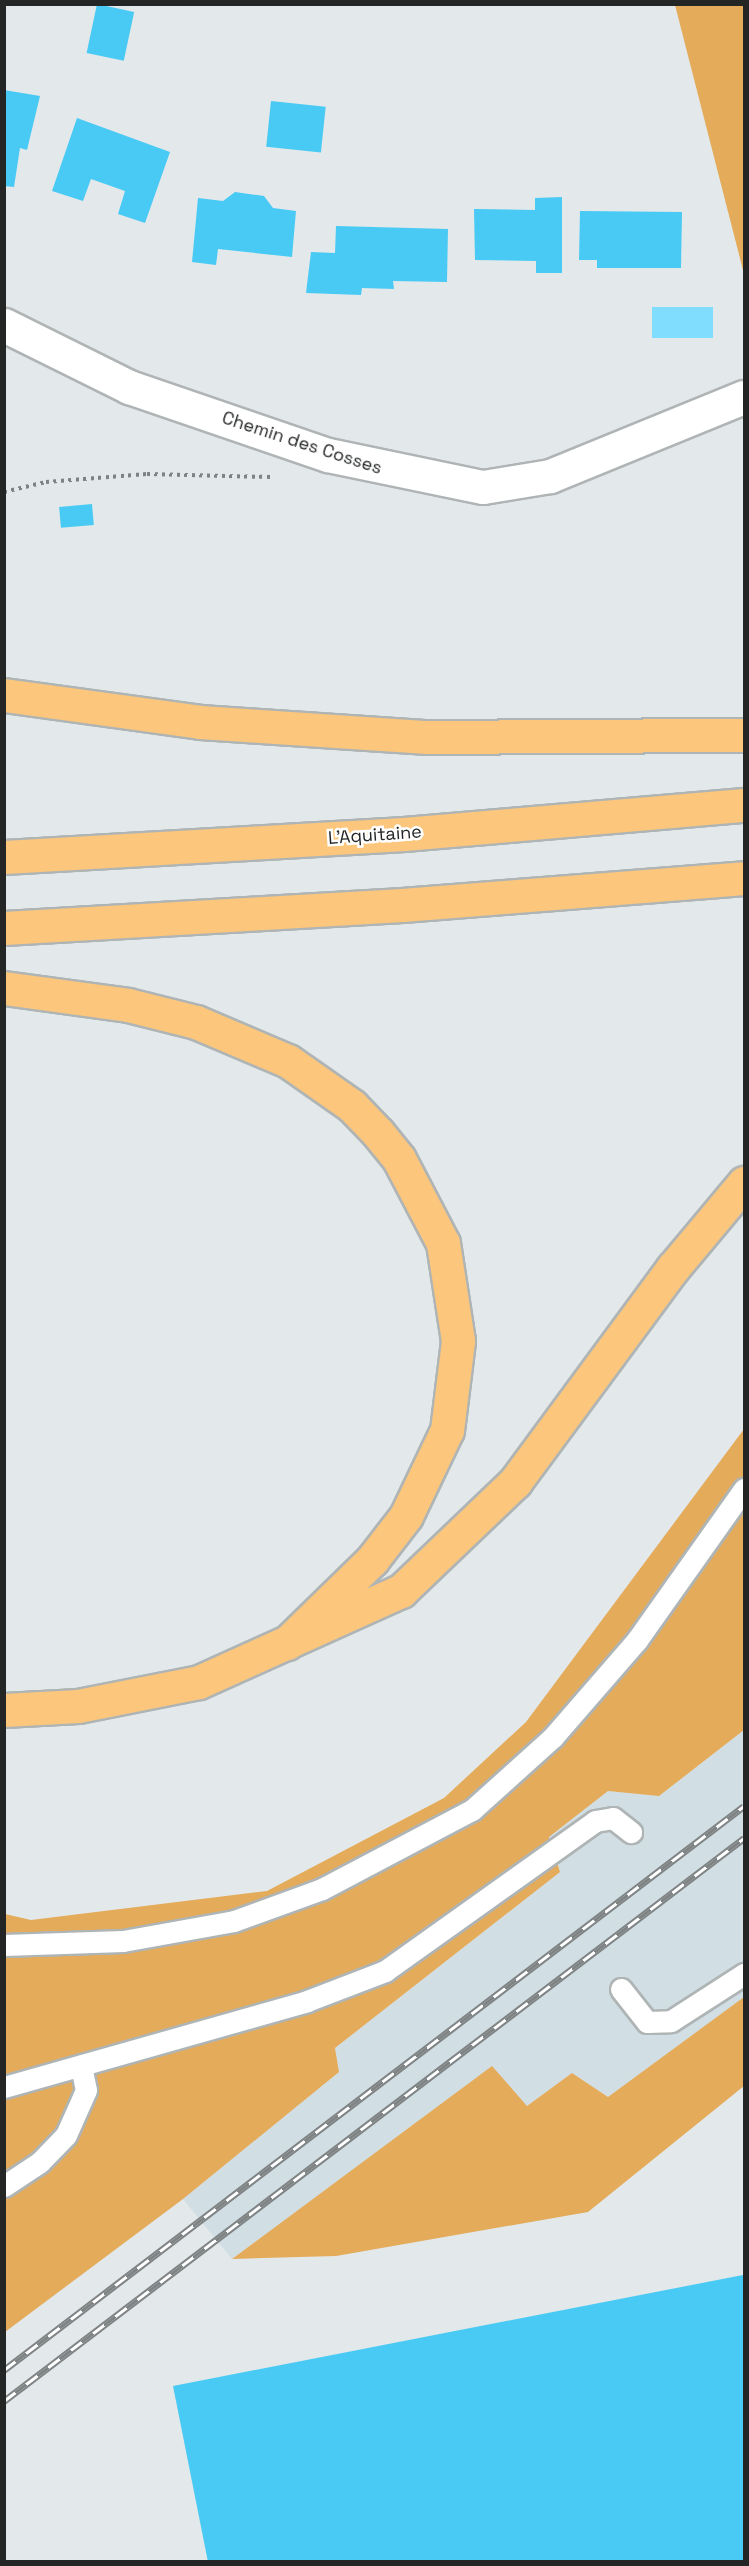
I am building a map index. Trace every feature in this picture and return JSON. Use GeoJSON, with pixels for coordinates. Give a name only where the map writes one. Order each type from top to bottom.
{"type":"FeatureCollection","features":[{"type":"Feature","properties":{"kind":"highway"},"geometry":{"type":"LineString","coordinates":[[4,695],[200,722],[428,737],[744,735]]}},
{"type":"Feature","properties":{"kind":"highway","name":"L'Aquitaine"},"geometry":{"type":"LineString","coordinates":[[4,857],[404,834],[744,805]]}},
{"type":"Feature","properties":{"kind":"highway"},"geometry":{"type":"LineString","coordinates":[[4,928],[402,905],[744,878]]}},
{"type":"Feature","properties":{"kind":"highway"},"geometry":{"type":"LineString","coordinates":[[4,988],[128,1005],[196,1022],[288,1060],[344,1100],[378,1133],[404,1168],[443,1243],[458,1341],[447,1430],[406,1516],[372,1560],[287,1643]]}},
{"type":"Feature","properties":{"kind":"highway"},"geometry":{"type":"LineString","coordinates":[[4,1710],[78,1706],[157,1693],[199,1682],[400,1591],[459,1541],[515,1482],[673,1268],[744,1183]]}},
{"type":"Feature","properties":{"kind":"street","name":"Chemin des Cosses"},"geometry":{"type":"LineString","coordinates":[[4,325],[129,387],[401,474],[483,487],[518,484],[744,397]]}},
{"type":"Feature","properties":{"kind":"lane"},"geometry":{"type":"LineString","coordinates":[[4,1945],[123,1941],[234,1921],[322,1889],[472,1810],[553,1737],[637,1640],[744,1489]]}},
{"type":"Feature","properties":{"kind":"lane"},"geometry":{"type":"LineString","coordinates":[[4,2087],[307,2001],[385,1971],[595,1821],[613,1818],[631,1832]]}},
{"type":"Feature","properties":{"kind":"lane"},"geometry":{"type":"LineString","coordinates":[[621,1989],[647,2022],[671,2020],[744,1974]]}},
{"type":"Feature","properties":{"kind":"lane"},"geometry":{"type":"LineString","coordinates":[[4,2186],[40,2162],[66,2135],[86,2090],[81,2066]]}},
{"type":"Feature","properties":{"kind":"path"},"geometry":{"type":"LineString","coordinates":[[4,492],[46,482],[147,474],[268,478],[284,473],[292,440]]}},
{"type":"Feature","properties":{"kind":"shaded area"},"geometry":{"type":"Polygon","coordinates":[[[675,5],[744,5],[744,274],[675,5]]]}},
{"type":"Feature","properties":{"kind":"shaded area"},"geometry":{"type":"Polygon","coordinates":[[[744,1429],[744,1730],[659,1796],[608,1791],[549,1837],[560,1872],[335,2048],[339,2072],[183,2199],[5,2332],[5,1914],[31,1920],[267,1891],[444,1798],[526,1722],[744,1429]]]}},
{"type":"Feature","properties":{"kind":"shaded area"},"geometry":{"type":"Polygon","coordinates":[[[744,1730],[744,1997],[608,2097],[572,2073],[527,2106],[491,2067],[232,2259],[183,2199],[339,2072],[335,2048],[560,1872],[549,1837],[608,1791],[659,1796],[744,1730]]]}},
{"type":"Feature","properties":{"kind":"shaded area"},"geometry":{"type":"Polygon","coordinates":[[[744,1997],[744,2086],[588,2212],[336,2256],[232,2259],[492,2066],[527,2106],[572,2073],[608,2097],[744,1997]]]}},
{"type":"Feature","properties":{"kind":"water"},"geometry":{"type":"Polygon","coordinates":[[[652,307],[713,307],[713,338],[652,338],[652,307]]]}},
{"type":"Feature","properties":{"kind":"building"},"geometry":{"type":"Polygon","coordinates":[[[97,4],[134,12],[124,61],[87,53],[97,4]]]}},
{"type":"Feature","properties":{"kind":"building"},"geometry":{"type":"Polygon","coordinates":[[[4,90],[40,96],[27,150],[20,148],[14,187],[4,186],[4,90]]]}},
{"type":"Feature","properties":{"kind":"building"},"geometry":{"type":"Polygon","coordinates":[[[271,101],[326,107],[321,152],[266,147],[271,101]]]}},
{"type":"Feature","properties":{"kind":"building"},"geometry":{"type":"Polygon","coordinates":[[[77,118],[170,152],[145,223],[118,214],[125,191],[91,179],[83,201],[52,191],[77,118]]]}},
{"type":"Feature","properties":{"kind":"building"},"geometry":{"type":"Polygon","coordinates":[[[235,192],[264,196],[273,208],[296,211],[292,257],[218,249],[216,265],[192,262],[198,198],[223,201],[235,192]]]}},
{"type":"Feature","properties":{"kind":"building"},"geometry":{"type":"Polygon","coordinates":[[[562,197],[562,273],[536,273],[536,261],[475,260],[474,209],[535,210],[535,198],[562,197]]]}},
{"type":"Feature","properties":{"kind":"building"},"geometry":{"type":"Polygon","coordinates":[[[580,211],[682,212],[681,268],[597,268],[597,260],[579,260],[580,211]]]}},
{"type":"Feature","properties":{"kind":"building"},"geometry":{"type":"Polygon","coordinates":[[[336,226],[448,229],[447,282],[393,281],[394,289],[362,288],[361,295],[306,293],[311,252],[335,253],[336,226]]]}},
{"type":"Feature","properties":{"kind":"building"},"geometry":{"type":"Polygon","coordinates":[[[92,504],[94,525],[61,528],[59,507],[92,504]]]}},
{"type":"Feature","properties":{"kind":"building"},"geometry":{"type":"Polygon","coordinates":[[[743,2275],[744,2562],[208,2562],[173,2386],[743,2275]]]}},
{"type":"Feature","properties":{"kind":"railway"},"geometry":{"type":"LineString","coordinates":[[4,2370],[744,1806]]}},
{"type":"Feature","properties":{"kind":"railway"},"geometry":{"type":"LineString","coordinates":[[4,2401],[744,1838]]}}]}
